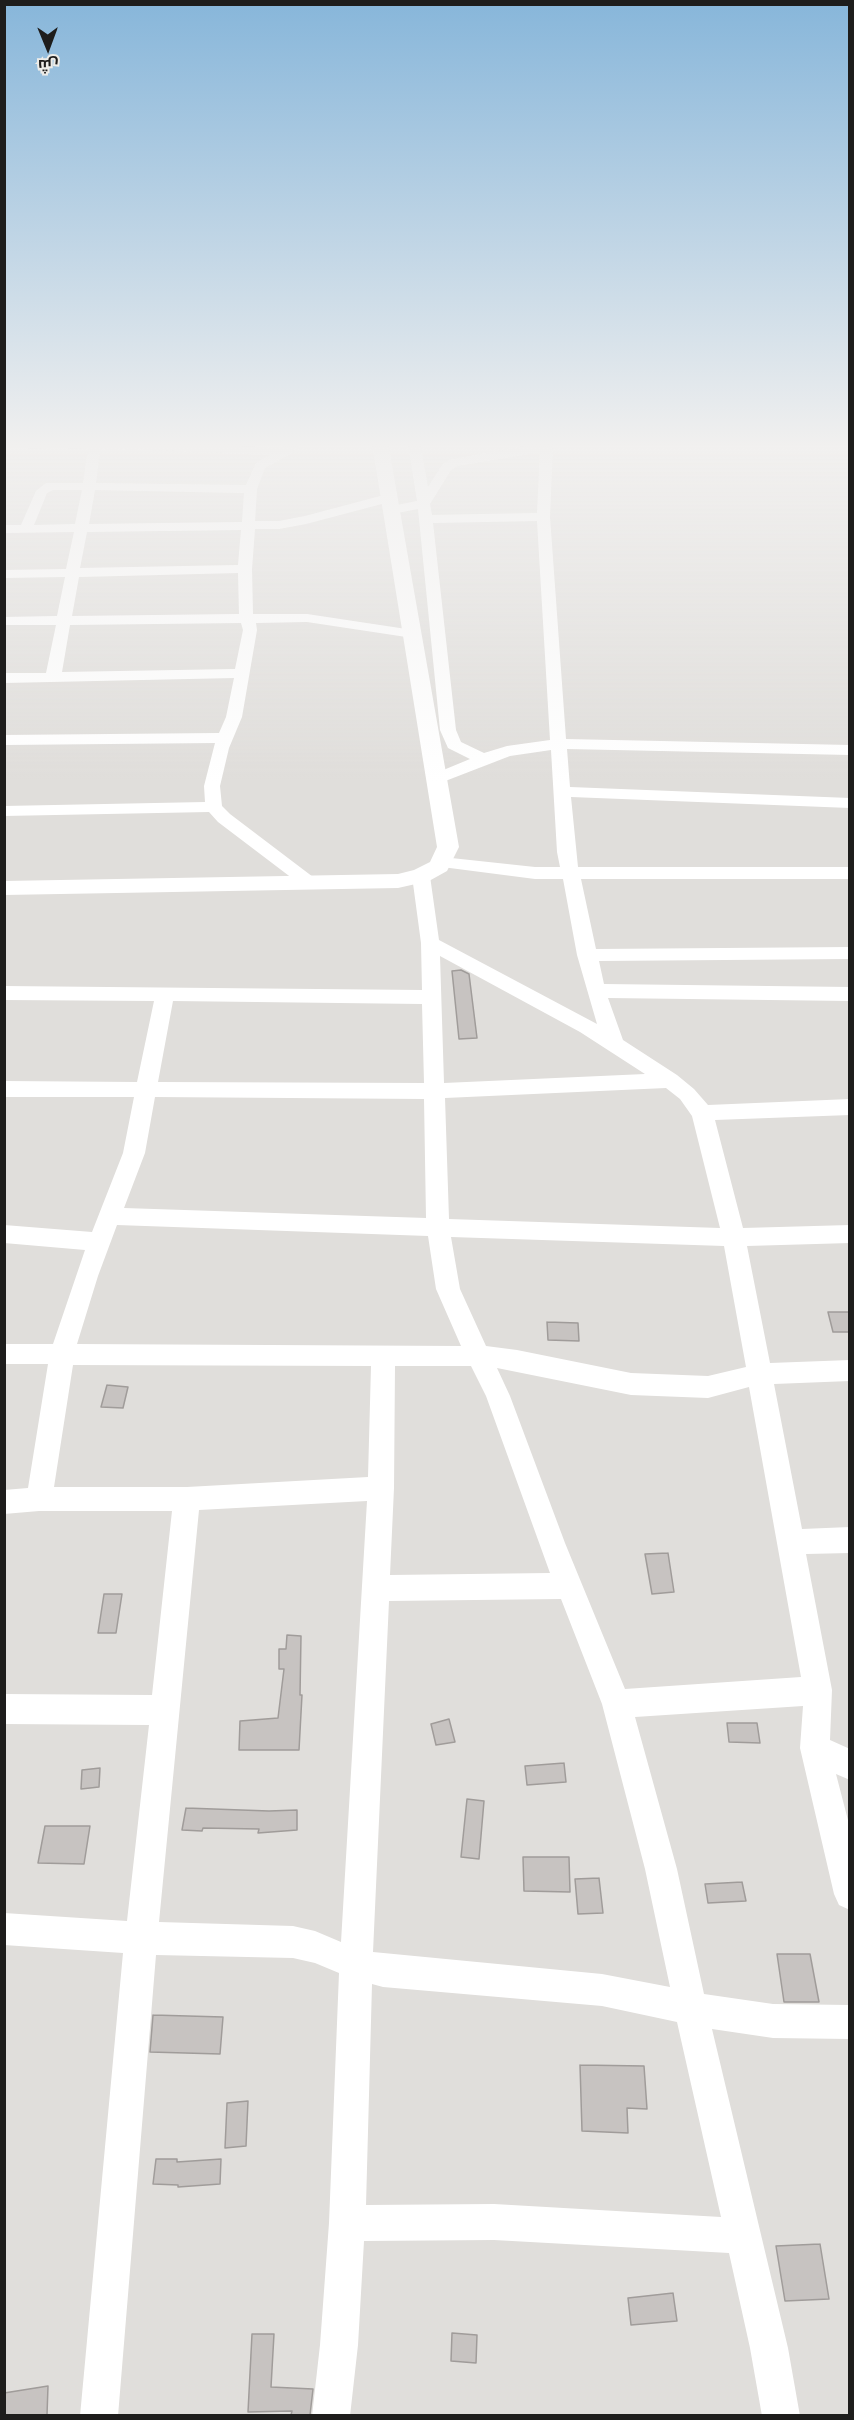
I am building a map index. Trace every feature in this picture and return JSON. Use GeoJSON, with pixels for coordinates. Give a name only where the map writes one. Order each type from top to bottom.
{"type":"FeatureCollection","features":[{"type":"Feature","properties":{"kind":"main road"},"geometry":{"type":"LineString","coordinates":[[4,888],[398,881],[430,873],[442,862],[448,847],[399,556]]}},
{"type":"Feature","properties":{"kind":"street"},"geometry":{"type":"LineString","coordinates":[[53,677],[75,556]]}},
{"type":"Feature","properties":{"kind":"street"},"geometry":{"type":"LineString","coordinates":[[246,556],[245,609],[250,630],[234,717],[218,757],[212,786],[214,807],[224,818],[311,884]]}},
{"type":"Feature","properties":{"kind":"street"},"geometry":{"type":"LineString","coordinates":[[430,556],[448,730],[454,745],[483,759]]}},
{"type":"Feature","properties":{"kind":"street"},"geometry":{"type":"LineString","coordinates":[[546,556],[557,744],[569,873],[596,991],[614,1044]]}},
{"type":"Feature","properties":{"kind":"street"},"geometry":{"type":"LineString","coordinates":[[4,574],[245,569]]}},
{"type":"Feature","properties":{"kind":"street"},"geometry":{"type":"LineString","coordinates":[[4,621],[248,617],[326,620],[413,634]]}},
{"type":"Feature","properties":{"kind":"street"},"geometry":{"type":"LineString","coordinates":[[4,678],[243,673]]}},
{"type":"Feature","properties":{"kind":"street"},"geometry":{"type":"LineString","coordinates":[[4,740],[226,738]]}},
{"type":"Feature","properties":{"kind":"street"},"geometry":{"type":"LineString","coordinates":[[435,780],[507,751],[557,744],[849,750]]}},
{"type":"Feature","properties":{"kind":"street"},"geometry":{"type":"LineString","coordinates":[[561,792],[849,803]]}},
{"type":"Feature","properties":{"kind":"street"},"geometry":{"type":"LineString","coordinates":[[4,810],[214,807]]}},
{"type":"Feature","properties":{"kind":"street"},"geometry":{"type":"LineString","coordinates":[[442,862],[508,870],[569,873],[849,873]]}},
{"type":"Feature","properties":{"kind":"street"},"geometry":{"type":"LineString","coordinates":[[421,876],[430,943],[438,1227],[448,1290],[498,1396],[569,1586],[617,1704],[661,1869],[769,2348],[780,2415]]}},
{"type":"Feature","properties":{"kind":"street"},"geometry":{"type":"LineString","coordinates":[[430,943],[614,1044],[670,1080],[687,1094],[702,1113],[734,1237],[818,1690],[815,1748],[849,1894]]}},
{"type":"Feature","properties":{"kind":"street"},"geometry":{"type":"LineString","coordinates":[[587,955],[849,953]]}},
{"type":"Feature","properties":{"kind":"street"},"geometry":{"type":"LineString","coordinates":[[596,991],[849,994]]}},
{"type":"Feature","properties":{"kind":"street"},"geometry":{"type":"LineString","coordinates":[[4,993],[430,997]]}},
{"type":"Feature","properties":{"kind":"street"},"geometry":{"type":"LineString","coordinates":[[39,1499],[62,1355],[86,1276],[134,1153],[165,994]]}},
{"type":"Feature","properties":{"kind":"street"},"geometry":{"type":"LineString","coordinates":[[4,1089],[433,1091],[670,1080]]}},
{"type":"Feature","properties":{"kind":"street"},"geometry":{"type":"LineString","coordinates":[[702,1113],[849,1107]]}},
{"type":"Feature","properties":{"kind":"street"},"geometry":{"type":"LineString","coordinates":[[109,1216],[734,1237],[849,1234]]}},
{"type":"Feature","properties":{"kind":"street"},"geometry":{"type":"LineString","coordinates":[[4,1234],[99,1242]]}},
{"type":"Feature","properties":{"kind":"street"},"geometry":{"type":"LineString","coordinates":[[4,1354],[480,1356],[517,1360],[653,1386],[708,1387],[759,1374],[849,1370]]}},
{"type":"Feature","properties":{"kind":"street"},"geometry":{"type":"LineString","coordinates":[[331,2415],[339,2345],[347,2223],[356,1964],[381,1488],[384,1357]]}},
{"type":"Feature","properties":{"kind":"street"},"geometry":{"type":"LineString","coordinates":[[4,1502],[39,1499],[187,1499],[381,1488]]}},
{"type":"Feature","properties":{"kind":"street"},"geometry":{"type":"LineString","coordinates":[[99,2415],[141,1938],[187,1499]]}},
{"type":"Feature","properties":{"kind":"street"},"geometry":{"type":"LineString","coordinates":[[790,1542],[849,1540]]}},
{"type":"Feature","properties":{"kind":"street"},"geometry":{"type":"LineString","coordinates":[[375,1587],[569,1586]]}},
{"type":"Feature","properties":{"kind":"street"},"geometry":{"type":"LineString","coordinates":[[617,1704],[818,1690]]}},
{"type":"Feature","properties":{"kind":"street"},"geometry":{"type":"LineString","coordinates":[[4,1709],[165,1710]]}},
{"type":"Feature","properties":{"kind":"street"},"geometry":{"type":"LineString","coordinates":[[815,1748],[849,1765]]}},
{"type":"Feature","properties":{"kind":"street"},"geometry":{"type":"LineString","coordinates":[[4,1929],[141,1938],[293,1942],[315,1947],[356,1964],[383,1971],[602,1990],[691,2009],[774,2021],[849,2022]]}},
{"type":"Feature","properties":{"kind":"street"},"geometry":{"type":"LineString","coordinates":[[347,2223],[494,2222],[744,2236]]}},
{"type":"Feature","properties":{"kind":"building"},"geometry":{"type":"Polygon","coordinates":[[[461,970],[469,974],[477,1038],[459,1039],[452,971],[461,970]]]}},
{"type":"Feature","properties":{"kind":"building"},"geometry":{"type":"Polygon","coordinates":[[[828,1312],[849,1312],[849,1332],[833,1332],[828,1312]]]}},
{"type":"Feature","properties":{"kind":"building"},"geometry":{"type":"Polygon","coordinates":[[[547,1322],[578,1323],[579,1341],[548,1340],[547,1322]]]}},
{"type":"Feature","properties":{"kind":"building"},"geometry":{"type":"Polygon","coordinates":[[[107,1385],[128,1387],[123,1408],[101,1407],[107,1385]]]}},
{"type":"Feature","properties":{"kind":"building"},"geometry":{"type":"Polygon","coordinates":[[[668,1553],[674,1592],[652,1594],[645,1554],[668,1553]]]}},
{"type":"Feature","properties":{"kind":"building"},"geometry":{"type":"Polygon","coordinates":[[[104,1594],[122,1594],[116,1633],[98,1633],[104,1594]]]}},
{"type":"Feature","properties":{"kind":"building"},"geometry":{"type":"Polygon","coordinates":[[[287,1635],[301,1636],[300,1695],[302,1695],[299,1750],[239,1750],[240,1721],[278,1718],[284,1669],[279,1669],[279,1649],[286,1649],[287,1635]]]}},
{"type":"Feature","properties":{"kind":"building"},"geometry":{"type":"Polygon","coordinates":[[[449,1719],[455,1742],[436,1745],[431,1724],[449,1719]]]}},
{"type":"Feature","properties":{"kind":"building"},"geometry":{"type":"Polygon","coordinates":[[[727,1723],[757,1723],[760,1743],[729,1742],[727,1723]]]}},
{"type":"Feature","properties":{"kind":"building"},"geometry":{"type":"Polygon","coordinates":[[[564,1763],[566,1782],[527,1785],[525,1766],[564,1763]]]}},
{"type":"Feature","properties":{"kind":"building"},"geometry":{"type":"Polygon","coordinates":[[[100,1768],[99,1787],[81,1789],[82,1770],[100,1768]]]}},
{"type":"Feature","properties":{"kind":"building"},"geometry":{"type":"Polygon","coordinates":[[[467,1799],[484,1801],[479,1859],[461,1857],[467,1799]]]}},
{"type":"Feature","properties":{"kind":"building"},"geometry":{"type":"Polygon","coordinates":[[[186,1808],[297,1810],[297,1830],[258,1833],[259,1829],[182,1830],[186,1808]]]}},
{"type":"Feature","properties":{"kind":"building"},"geometry":{"type":"Polygon","coordinates":[[[45,1826],[90,1826],[84,1864],[38,1863],[45,1826]]]}},
{"type":"Feature","properties":{"kind":"building"},"geometry":{"type":"Polygon","coordinates":[[[523,1857],[569,1857],[570,1892],[524,1891],[523,1857]]]}},
{"type":"Feature","properties":{"kind":"building"},"geometry":{"type":"Polygon","coordinates":[[[599,1878],[603,1913],[578,1914],[575,1879],[599,1878]]]}},
{"type":"Feature","properties":{"kind":"building"},"geometry":{"type":"Polygon","coordinates":[[[742,1882],[746,1901],[708,1903],[705,1884],[742,1882]]]}},
{"type":"Feature","properties":{"kind":"building"},"geometry":{"type":"Polygon","coordinates":[[[777,1954],[810,1954],[819,2002],[784,2002],[777,1954]]]}},
{"type":"Feature","properties":{"kind":"building"},"geometry":{"type":"Polygon","coordinates":[[[153,2015],[223,2017],[220,2054],[150,2052],[153,2015]]]}},
{"type":"Feature","properties":{"kind":"building"},"geometry":{"type":"Polygon","coordinates":[[[580,2065],[644,2066],[647,2109],[627,2108],[628,2133],[582,2131],[580,2065]]]}},
{"type":"Feature","properties":{"kind":"building"},"geometry":{"type":"Polygon","coordinates":[[[248,2101],[246,2146],[225,2148],[227,2103],[248,2101]]]}},
{"type":"Feature","properties":{"kind":"building"},"geometry":{"type":"Polygon","coordinates":[[[156,2159],[177,2159],[177,2162],[221,2159],[220,2184],[178,2187],[178,2185],[153,2184],[156,2159]]]}},
{"type":"Feature","properties":{"kind":"building"},"geometry":{"type":"Polygon","coordinates":[[[820,2244],[829,2299],[785,2301],[776,2246],[820,2244]]]}},
{"type":"Feature","properties":{"kind":"building"},"geometry":{"type":"Polygon","coordinates":[[[673,2293],[677,2321],[631,2325],[628,2298],[673,2293]]]}},
{"type":"Feature","properties":{"kind":"building"},"geometry":{"type":"Polygon","coordinates":[[[452,2333],[477,2335],[476,2363],[451,2361],[452,2333]]]}},
{"type":"Feature","properties":{"kind":"building"},"geometry":{"type":"Polygon","coordinates":[[[252,2334],[274,2334],[271,2387],[313,2389],[310,2415],[291,2415],[292,2411],[248,2412],[252,2334]]]}},
{"type":"Feature","properties":{"kind":"building"},"geometry":{"type":"Polygon","coordinates":[[[48,2386],[47,2415],[4,2415],[4,2393],[48,2386]]]}}]}
